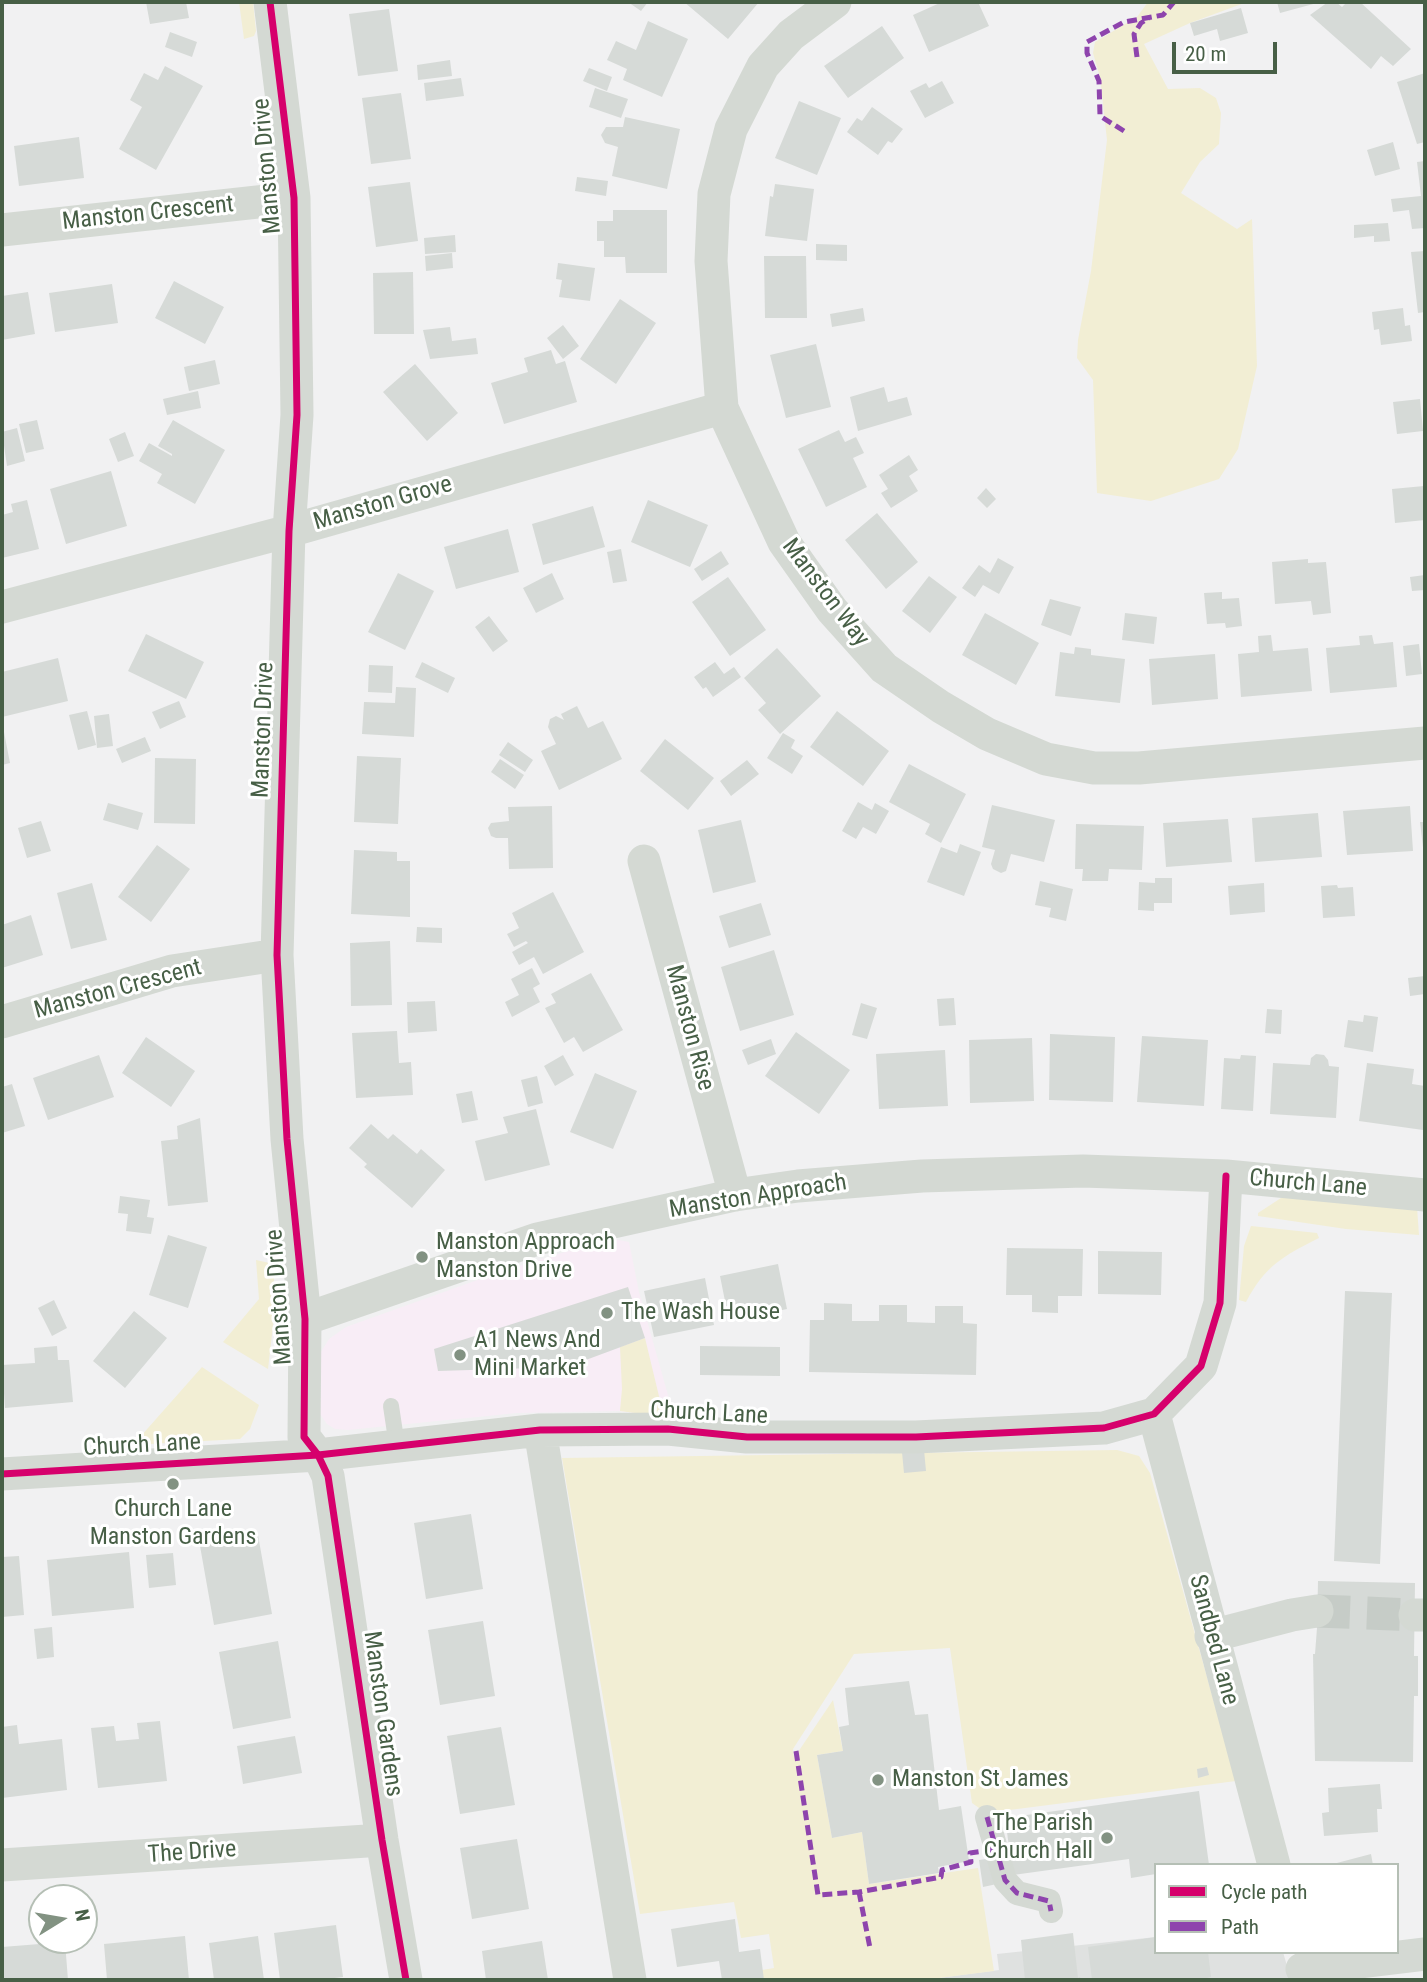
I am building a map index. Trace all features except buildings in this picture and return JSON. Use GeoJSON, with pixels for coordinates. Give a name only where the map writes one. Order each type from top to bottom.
{"type":"FeatureCollection","features":[{"type":"Feature","properties":{"kind":"street","name":"Manston Drive"},"geometry":{"type":"LineString","coordinates":[[271,2],[294,198],[297,415],[289,531],[277,955],[287,1139],[305,1319],[304,1437],[318,1455]]}},
{"type":"Feature","properties":{"kind":"street","name":"Manston Way"},"geometry":{"type":"LineString","coordinates":[[835,2],[791,35],[763,66],[731,129],[714,194],[711,261],[722,408],[784,542],[832,610],[884,667],[941,707],[987,734],[1046,758],[1094,768],[1139,768],[1425,743]]}},
{"type":"Feature","properties":{"kind":"street","name":"Manston Crescent"},"geometry":{"type":"LineString","coordinates":[[2,230],[294,198]]}},
{"type":"Feature","properties":{"kind":"street","name":"Manston Grove"},"geometry":{"type":"LineString","coordinates":[[2,607],[289,531],[722,408]]}},
{"type":"Feature","properties":{"kind":"street","name":"Manston Rise"},"geometry":{"type":"LineString","coordinates":[[644,861],[734,1195]]}},
{"type":"Feature","properties":{"kind":"street","name":"Manston Crescent"},"geometry":{"type":"LineString","coordinates":[[2,1022],[172,971],[277,955]]}},
{"type":"Feature","properties":{"kind":"street","name":"Manston Approach"},"geometry":{"type":"LineString","coordinates":[[305,1319],[537,1239],[734,1195],[798,1186],[935,1176],[1083,1171],[1226,1176]]}},
{"type":"Feature","properties":{"kind":"street","name":"Church Lane"},"geometry":{"type":"LineString","coordinates":[[2,1474],[318,1455],[540,1430],[668,1429],[747,1437],[916,1437],[1104,1428],[1154,1414],[1201,1366],[1220,1303],[1226,1176],[1425,1195]]}},
{"type":"Feature","properties":{"kind":"street","name":"Sandbed Lane"},"geometry":{"type":"LineString","coordinates":[[1154,1414],[1273,1863]]}},
{"type":"Feature","properties":{"kind":"street"},"geometry":{"type":"LineString","coordinates":[[540,1430],[630,1980]]}},
{"type":"Feature","properties":{"kind":"street","name":"Manston Gardens"},"geometry":{"type":"LineString","coordinates":[[318,1455],[328,1476],[405,1980]]}},
{"type":"Feature","properties":{"kind":"street"},"geometry":{"type":"LineString","coordinates":[[1211,1636],[1318,1611]]}},
{"type":"Feature","properties":{"kind":"street"},"geometry":{"type":"LineString","coordinates":[[987,1817],[1005,1880],[1017,1893],[1049,1901],[1051,1911]]}},
{"type":"Feature","properties":{"kind":"street","name":"The Drive"},"geometry":{"type":"LineString","coordinates":[[2,1865],[382,1840]]}},
{"type":"Feature","properties":{"kind":"street"},"geometry":{"type":"LineString","coordinates":[[1301,1967],[1425,1954]]}},
{"type":"Feature","properties":{"kind":"lane"},"geometry":{"type":"LineString","coordinates":[[391,1406],[397,1446]]}},
{"type":"Feature","properties":{"kind":"shaded area"},"geometry":{"type":"Polygon","coordinates":[[[239,2],[253,2],[256,31],[254,36],[244,39],[239,2]]]}},
{"type":"Feature","properties":{"kind":"shaded area"},"geometry":{"type":"Polygon","coordinates":[[[1148,2],[1247,2],[1144,44],[1168,89],[1200,88],[1216,98],[1221,113],[1219,144],[1200,162],[1181,193],[1237,229],[1252,219],[1257,366],[1238,449],[1219,479],[1151,501],[1097,493],[1093,380],[1077,358],[1107,140],[1100,77],[1093,53],[1095,42],[1137,17],[1148,2]]]}},
{"type":"Feature","properties":{"kind":"shaded area"},"geometry":{"type":"Polygon","coordinates":[[[1302,1193],[1417,1207],[1419,1235],[1346,1229],[1258,1216],[1258,1213],[1281,1198],[1302,1193]]]}},
{"type":"Feature","properties":{"kind":"shaded area"},"geometry":{"type":"Polygon","coordinates":[[[1251,1226],[1317,1233],[1319,1238],[1276,1263],[1260,1279],[1246,1302],[1239,1300],[1244,1246],[1251,1226]]]}},
{"type":"Feature","properties":{"kind":"shaded area"},"geometry":{"type":"Polygon","coordinates":[[[614,1239],[629,1242],[639,1292],[673,1413],[664,1417],[620,1411],[517,1413],[348,1430],[335,1429],[327,1424],[320,1414],[321,1352],[329,1339],[346,1327],[497,1273],[614,1239]]]}},
{"type":"Feature","properties":{"kind":"shaded area"},"geometry":{"type":"Polygon","coordinates":[[[256,1260],[274,1264],[274,1317],[268,1369],[223,1342],[259,1299],[256,1260]]]}},
{"type":"Feature","properties":{"kind":"shaded area"},"geometry":{"type":"Polygon","coordinates":[[[645,1338],[664,1417],[620,1411],[620,1347],[645,1338]]]}},
{"type":"Feature","properties":{"kind":"shaded area"},"geometry":{"type":"Polygon","coordinates":[[[202,1367],[259,1405],[250,1429],[240,1439],[133,1445],[202,1367]]]}},
{"type":"Feature","properties":{"kind":"shaded area","name":"Manston St James"},"geometry":{"type":"Polygon","coordinates":[[[1117,1450],[1139,1456],[1150,1473],[1236,1781],[986,1813],[972,1803],[950,1648],[854,1654],[793,1749],[794,1758],[833,1700],[843,1751],[817,1755],[832,1838],[862,1832],[869,1884],[978,1868],[994,1971],[923,1980],[763,1980],[762,1970],[774,1968],[769,1934],[741,1938],[734,1902],[640,1914],[562,1458],[1117,1450]]]}},
{"type":"Feature","properties":{"kind":"shaded area"},"geometry":{"type":"Polygon","coordinates":[[[1154,1937],[1154,1954],[1284,1954],[1291,1980],[923,1980],[999,1970],[997,1954],[1154,1937]]]}},
{"type":"Feature","properties":{"kind":"tunnel"},"geometry":{"type":"LineString","coordinates":[[1317,1611],[1415,1615]]}},
{"type":"Feature","properties":{"kind":"marked path"},"geometry":{"type":"LineString","coordinates":[[1124,131],[1100,116],[1099,81],[1087,53],[1087,42],[1124,22],[1163,15],[1174,2]]}},
{"type":"Feature","properties":{"kind":"marked path"},"geometry":{"type":"LineString","coordinates":[[1137,57],[1134,34],[1141,23],[1149,18]]}},
{"type":"Feature","properties":{"kind":"marked path"},"geometry":{"type":"LineString","coordinates":[[796,1751],[818,1895],[859,1892],[941,1877],[942,1870],[971,1862],[970,1853],[997,1849]]}},
{"type":"Feature","properties":{"kind":"marked path"},"geometry":{"type":"LineString","coordinates":[[987,1817],[1005,1880],[1017,1893],[1049,1901],[1051,1911]]}},
{"type":"Feature","properties":{"kind":"marked path"},"geometry":{"type":"LineString","coordinates":[[859,1892],[870,1948]]}},
{"type":"Feature","properties":{"kind":"cycle path"},"geometry":{"type":"LineString","coordinates":[[270,2],[294,198],[297,415],[289,531],[277,955],[287,1139],[305,1319],[304,1437],[318,1455],[328,1476],[382,1840],[406,1980]]}},
{"type":"Feature","properties":{"kind":"cycle path"},"geometry":{"type":"LineString","coordinates":[[2,1474],[318,1455],[540,1430],[668,1429],[747,1437],[916,1437],[1104,1428],[1154,1414],[1201,1366],[1220,1303],[1226,1176]]}},
{"type":"Feature","properties":{"kind":"place","name":"Manston Approach Manston Drive"},"geometry":{"type":"Point","coordinates":[422,1257]}},
{"type":"Feature","properties":{"kind":"place","name":"The Wash House"},"geometry":{"type":"Point","coordinates":[607,1313]}},
{"type":"Feature","properties":{"kind":"place","name":"A1 News And Mini Market"},"geometry":{"type":"Point","coordinates":[460,1355]}},
{"type":"Feature","properties":{"kind":"place","name":"Church Lane Manston Gardens"},"geometry":{"type":"Point","coordinates":[173,1484]}},
{"type":"Feature","properties":{"kind":"place","name":"Manston St James"},"geometry":{"type":"Point","coordinates":[878,1780]}},
{"type":"Feature","properties":{"kind":"place","name":"The Parish Church Hall"},"geometry":{"type":"Point","coordinates":[1107,1838]}}]}
